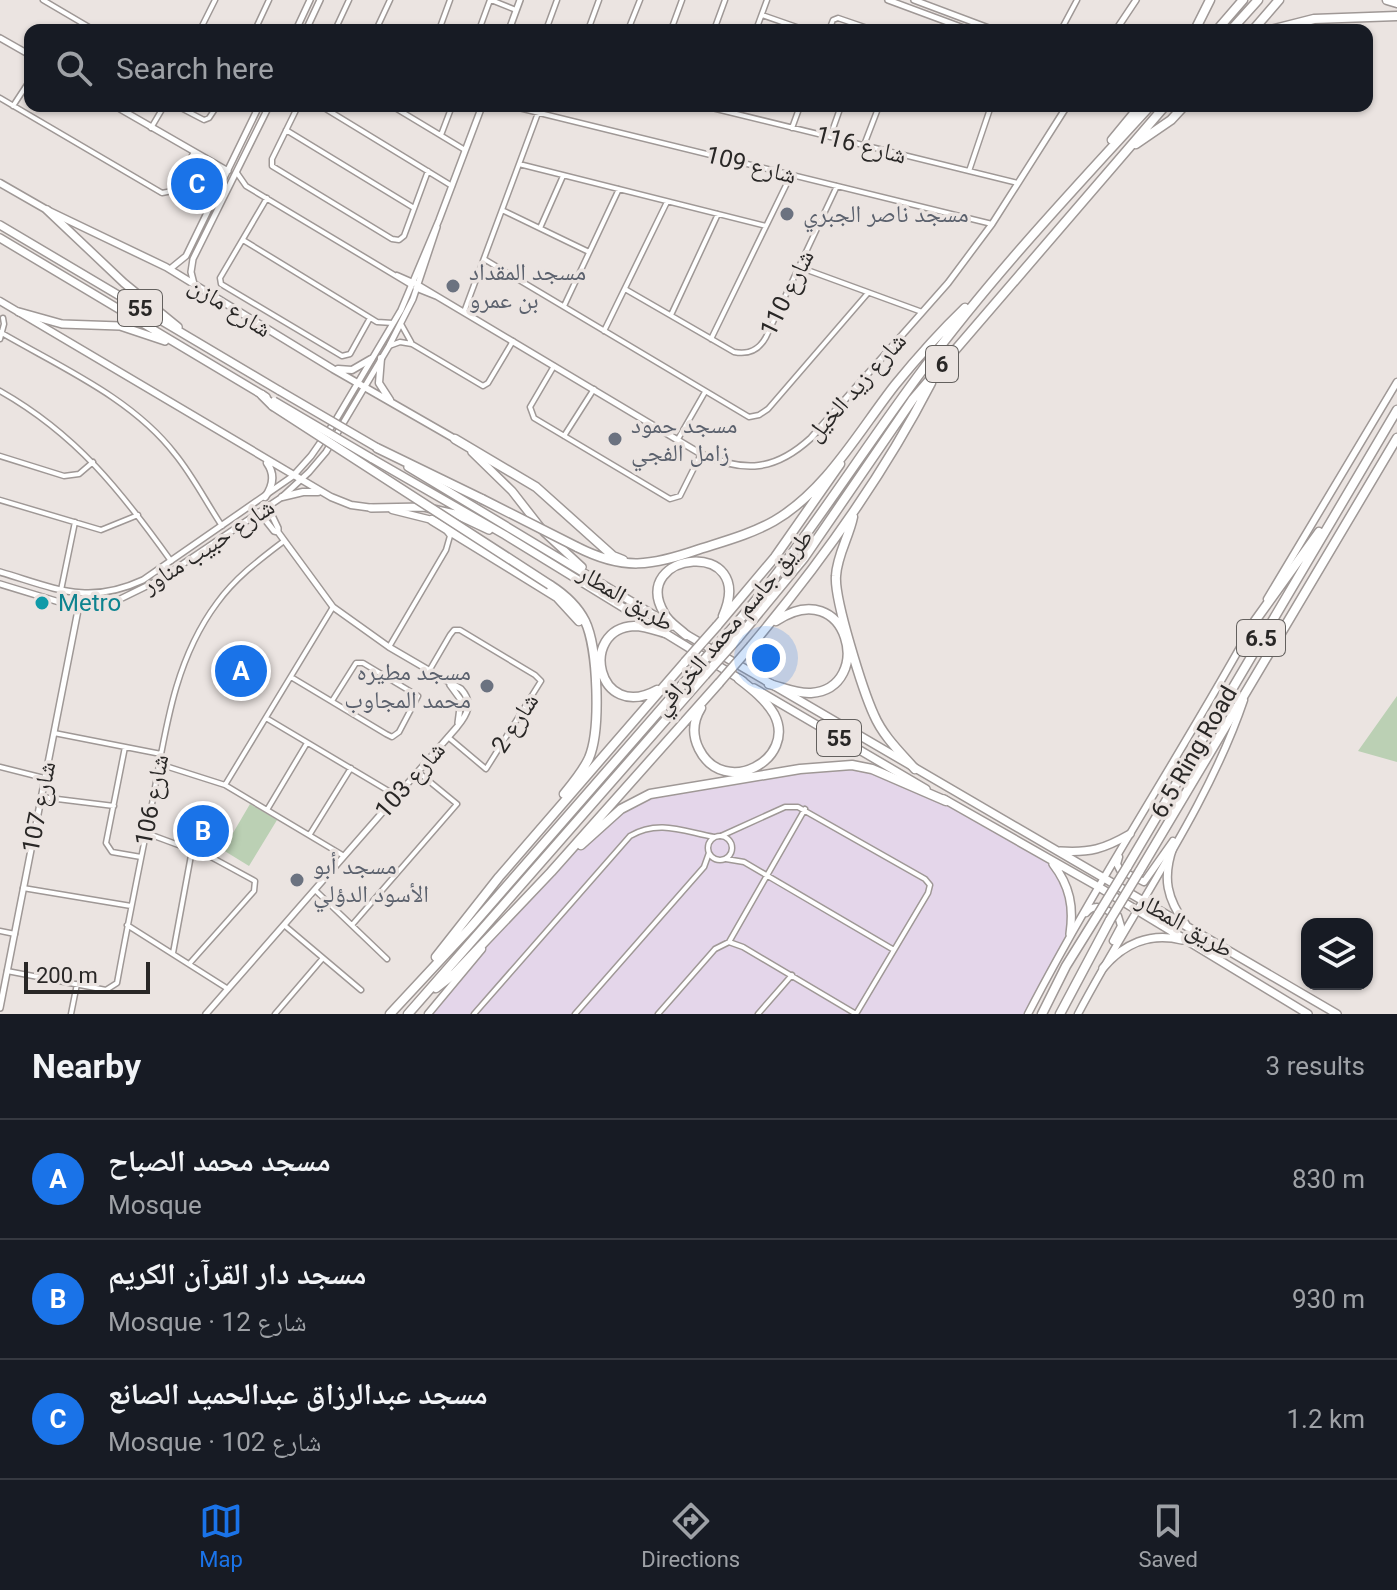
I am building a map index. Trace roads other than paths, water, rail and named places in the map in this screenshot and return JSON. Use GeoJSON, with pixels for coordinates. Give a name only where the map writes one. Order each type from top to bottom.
{"type":"FeatureCollection","features":[{"type":"Feature","properties":{"kind":"highway"},"geometry":{"type":"LineString","coordinates":[[1198,24],[1210,0]]}},
{"type":"Feature","properties":{"kind":"highway"},"geometry":{"type":"LineString","coordinates":[[1222,24],[1243,0]]}},
{"type":"Feature","properties":{"kind":"highway"},"geometry":{"type":"LineString","coordinates":[[1236,24],[1258,0]]}},
{"type":"Feature","properties":{"kind":"highway"},"geometry":{"type":"LineString","coordinates":[[1258,24],[1279,0]]}},
{"type":"Feature","properties":{"kind":"highway"},"geometry":{"type":"LineString","coordinates":[[1387,0],[1397,3]]}},
{"type":"Feature","properties":{"kind":"highway"},"geometry":{"type":"LineString","coordinates":[[1294,24],[1314,19],[1397,16]]}},
{"type":"Feature","properties":{"kind":"highway"},"geometry":{"type":"LineString","coordinates":[[1063,200],[1135,112]]}},
{"type":"Feature","properties":{"kind":"highway","name":"طريق جاسم محمد الخرافي"},"geometry":{"type":"LineString","coordinates":[[390,1014],[480,917],[729,632],[791,557],[924,367],[988,286],[1144,112]]}},
{"type":"Feature","properties":{"kind":"highway","name":"طريق جاسم محمد الخرافي"},"geometry":{"type":"LineString","coordinates":[[408,1014],[738,638],[804,558],[913,399],[1160,112]]}},
{"type":"Feature","properties":{"kind":"highway"},"geometry":{"type":"LineString","coordinates":[[1126,151],[1178,112]]}},
{"type":"Feature","properties":{"kind":"highway"},"geometry":{"type":"LineString","coordinates":[[47,210],[145,301],[205,348]]}},
{"type":"Feature","properties":{"kind":"highway","name":"طريق المطار"},"geometry":{"type":"LineString","coordinates":[[0,225],[769,684],[1337,1014]]}},
{"type":"Feature","properties":{"kind":"highway","name":"55"},"geometry":{"type":"LineString","coordinates":[[0,238],[262,395]]}},
{"type":"Feature","properties":{"kind":"highway"},"geometry":{"type":"LineString","coordinates":[[376,448],[611,562],[633,565],[672,559],[737,537],[775,520],[812,489],[919,357],[988,286]]}},
{"type":"Feature","properties":{"kind":"highway"},"geometry":{"type":"LineString","coordinates":[[19,312],[62,324],[120,326],[187,350]]}},
{"type":"Feature","properties":{"kind":"highway"},"geometry":{"type":"LineString","coordinates":[[420,1001],[454,974],[515,911],[766,629],[854,513],[918,409],[939,368]]}},
{"type":"Feature","properties":{"kind":"highway"},"geometry":{"type":"LineString","coordinates":[[262,395],[550,585],[578,610],[589,632],[593,654],[596,719],[592,747],[579,775],[541,828]]}},
{"type":"Feature","properties":{"kind":"highway","name":"طريق المطار"},"geometry":{"type":"LineString","coordinates":[[274,404],[505,535],[739,679],[1097,886],[1308,1014]]}},
{"type":"Feature","properties":{"kind":"highway","name":"6.5 Ring Road"},"geometry":{"type":"LineString","coordinates":[[1042,1014],[1066,966],[1397,410]]}},
{"type":"Feature","properties":{"kind":"highway"},"geometry":{"type":"LineString","coordinates":[[411,990],[541,828],[718,626],[817,500],[869,420]]}},
{"type":"Feature","properties":{"kind":"highway","name":"6.5 Ring Road"},"geometry":{"type":"LineString","coordinates":[[1060,1014],[1110,920],[1397,438]]}},
{"type":"Feature","properties":{"kind":"highway"},"geometry":{"type":"LineString","coordinates":[[455,439],[536,487],[613,556],[621,560],[652,563]]}},
{"type":"Feature","properties":{"kind":"highway"},"geometry":{"type":"LineString","coordinates":[[455,439],[503,481],[544,532],[602,583]]}},
{"type":"Feature","properties":{"kind":"highway"},"geometry":{"type":"LineString","coordinates":[[1255,621],[1341,503]]}},
{"type":"Feature","properties":{"kind":"highway"},"geometry":{"type":"LineString","coordinates":[[371,508],[424,507],[439,510],[505,535]]}},
{"type":"Feature","properties":{"kind":"highway"},"geometry":{"type":"LineString","coordinates":[[854,513],[835,579],[839,604],[874,715],[888,739],[915,769]]}},
{"type":"Feature","properties":{"kind":"highway"},"geometry":{"type":"LineString","coordinates":[[432,520],[563,602],[578,619],[593,654]]}},
{"type":"Feature","properties":{"kind":"highway"},"geometry":{"type":"LineString","coordinates":[[686,635],[664,614],[659,598],[668,570],[692,559],[708,563],[726,579],[729,602],[718,626]]}},
{"type":"Feature","properties":{"kind":"highway"},"geometry":{"type":"LineString","coordinates":[[766,629],[791,613],[817,610],[837,621],[849,647],[841,674],[821,691],[801,693],[769,684]]}},
{"type":"Feature","properties":{"kind":"highway"},"geometry":{"type":"LineString","coordinates":[[662,688],[645,696],[625,696],[604,680],[600,662],[603,647],[622,629],[637,626],[665,633]]}},
{"type":"Feature","properties":{"kind":"highway"},"geometry":{"type":"LineString","coordinates":[[712,691],[697,715],[694,737],[697,746],[711,765],[730,773],[749,771],[767,760],[772,752],[776,744],[777,722],[766,703],[739,679]]}},
{"type":"Feature","properties":{"kind":"highway"},"geometry":{"type":"LineString","coordinates":[[551,872],[621,809],[644,796],[660,792],[800,769],[852,765],[889,774],[946,801]]}},
{"type":"Feature","properties":{"kind":"highway"},"geometry":{"type":"LineString","coordinates":[[1057,851],[1085,853],[1130,834]]}},
{"type":"Feature","properties":{"kind":"highway"},"geometry":{"type":"LineString","coordinates":[[1173,847],[1167,868],[1168,894],[1190,930]]}},
{"type":"Feature","properties":{"kind":"highway"},"geometry":{"type":"LineString","coordinates":[[1049,859],[1067,887],[1072,919],[1070,934]]}},
{"type":"Feature","properties":{"kind":"highway"},"geometry":{"type":"LineString","coordinates":[[1103,968],[1119,951],[1141,940],[1172,938],[1190,942]]}},
{"type":"Feature","properties":{"kind":"main road","name":"شارع مازن"},"geometry":{"type":"LineString","coordinates":[[0,183],[47,210],[170,269],[455,439]]}},
{"type":"Feature","properties":{"kind":"main road"},"geometry":{"type":"LineString","coordinates":[[0,301],[339,502],[432,520]]}},
{"type":"Feature","properties":{"kind":"main road"},"geometry":{"type":"LineString","coordinates":[[381,358],[379,383],[396,405]]}},
{"type":"Feature","properties":{"kind":"main road"},"geometry":{"type":"LineString","coordinates":[[333,369],[352,370],[371,359]]}},
{"type":"Feature","properties":{"kind":"main road"},"geometry":{"type":"LineString","coordinates":[[1178,836],[1146,882],[1140,882],[1120,870],[1118,860],[1144,812],[1397,382]]}},
{"type":"Feature","properties":{"kind":"main road"},"geometry":{"type":"LineString","coordinates":[[258,455],[265,460],[272,475],[272,483],[265,497]]}},
{"type":"Feature","properties":{"kind":"main road"},"geometry":{"type":"LineString","coordinates":[[282,497],[303,492],[324,493]]}},
{"type":"Feature","properties":{"kind":"main road"},"geometry":{"type":"LineString","coordinates":[[1078,1014],[1221,758],[1248,689]]}},
{"type":"Feature","properties":{"kind":"main road"},"geometry":{"type":"LineString","coordinates":[[1028,1014],[1102,877],[1144,812]]}},
{"type":"Feature","properties":{"kind":"main road"},"geometry":{"type":"LineString","coordinates":[[1057,959],[1090,908],[1099,907],[1118,916],[1120,928],[1098,968],[1094,985]]}},
{"type":"Feature","properties":{"kind":"main road"},"geometry":{"type":"LineString","coordinates":[[428,1014],[515,911]]}},
{"type":"Feature","properties":{"kind":"street"},"geometry":{"type":"LineString","coordinates":[[43,0],[84,24]]}},
{"type":"Feature","properties":{"kind":"street"},"geometry":{"type":"LineString","coordinates":[[203,24],[215,0]]}},
{"type":"Feature","properties":{"kind":"street"},"geometry":{"type":"LineString","coordinates":[[258,24],[269,0]]}},
{"type":"Feature","properties":{"kind":"street"},"geometry":{"type":"LineString","coordinates":[[299,24],[310,0]]}},
{"type":"Feature","properties":{"kind":"street"},"geometry":{"type":"LineString","coordinates":[[309,24],[320,0]]}},
{"type":"Feature","properties":{"kind":"street"},"geometry":{"type":"LineString","coordinates":[[339,24],[349,0]]}},
{"type":"Feature","properties":{"kind":"street"},"geometry":{"type":"LineString","coordinates":[[379,24],[390,0]]}},
{"type":"Feature","properties":{"kind":"street"},"geometry":{"type":"LineString","coordinates":[[441,24],[450,0]]}},
{"type":"Feature","properties":{"kind":"street"},"geometry":{"type":"LineString","coordinates":[[481,24],[490,0],[516,10]]}},
{"type":"Feature","properties":{"kind":"street"},"geometry":{"type":"LineString","coordinates":[[511,24],[520,0]]}},
{"type":"Feature","properties":{"kind":"street"},"geometry":{"type":"LineString","coordinates":[[548,24],[557,0]]}},
{"type":"Feature","properties":{"kind":"street"},"geometry":{"type":"LineString","coordinates":[[590,24],[599,0]]}},
{"type":"Feature","properties":{"kind":"street"},"geometry":{"type":"LineString","coordinates":[[630,24],[640,0]]}},
{"type":"Feature","properties":{"kind":"street"},"geometry":{"type":"LineString","coordinates":[[673,24],[682,0]]}},
{"type":"Feature","properties":{"kind":"street"},"geometry":{"type":"LineString","coordinates":[[716,24],[725,0]]}},
{"type":"Feature","properties":{"kind":"street"},"geometry":{"type":"LineString","coordinates":[[758,24],[767,0]]}},
{"type":"Feature","properties":{"kind":"street"},"geometry":{"type":"LineString","coordinates":[[888,0],[953,24]]}},
{"type":"Feature","properties":{"kind":"street"},"geometry":{"type":"LineString","coordinates":[[915,0],[978,24]]}},
{"type":"Feature","properties":{"kind":"street"},"geometry":{"type":"LineString","coordinates":[[1064,24],[1077,0]]}},
{"type":"Feature","properties":{"kind":"street"},"geometry":{"type":"LineString","coordinates":[[1120,24],[1136,0]]}},
{"type":"Feature","properties":{"kind":"street"},"geometry":{"type":"LineString","coordinates":[[762,15],[788,24]]}},
{"type":"Feature","properties":{"kind":"street"},"geometry":{"type":"LineString","coordinates":[[831,24],[838,18],[854,24]]}},
{"type":"Feature","properties":{"kind":"street"},"geometry":{"type":"LineString","coordinates":[[0,38],[24,52]]}},
{"type":"Feature","properties":{"kind":"street"},"geometry":{"type":"LineString","coordinates":[[13,106],[24,89]]}},
{"type":"Feature","properties":{"kind":"street"},"geometry":{"type":"LineString","coordinates":[[0,98],[162,193],[172,191],[194,152]]}},
{"type":"Feature","properties":{"kind":"street"},"geometry":{"type":"LineString","coordinates":[[125,112],[228,171]]}},
{"type":"Feature","properties":{"kind":"street"},"geometry":{"type":"LineString","coordinates":[[151,128],[160,112]]}},
{"type":"Feature","properties":{"kind":"street"},"geometry":{"type":"LineString","coordinates":[[189,112],[204,120],[213,112]]}},
{"type":"Feature","properties":{"kind":"street"},"geometry":{"type":"LineString","coordinates":[[170,269],[186,256],[256,112]]}},
{"type":"Feature","properties":{"kind":"street"},"geometry":{"type":"LineString","coordinates":[[194,285],[191,272],[193,259],[266,112]]}},
{"type":"Feature","properties":{"kind":"street"},"geometry":{"type":"LineString","coordinates":[[295,112],[271,164],[392,239],[399,240],[405,234],[428,171]]}},
{"type":"Feature","properties":{"kind":"street"},"geometry":{"type":"LineString","coordinates":[[331,112],[452,186]]}},
{"type":"Feature","properties":{"kind":"street"},"geometry":{"type":"LineString","coordinates":[[402,112],[465,150]]}},
{"type":"Feature","properties":{"kind":"street"},"geometry":{"type":"LineString","coordinates":[[441,135],[450,112]]}},
{"type":"Feature","properties":{"kind":"street"},"geometry":{"type":"LineString","coordinates":[[415,285],[480,112]]}},
{"type":"Feature","properties":{"kind":"street","name":"شارع 109"},"geometry":{"type":"LineString","coordinates":[[534,112],[992,224]]}},
{"type":"Feature","properties":{"kind":"street","name":"شارع 116"},"geometry":{"type":"LineString","coordinates":[[736,112],[1018,183]]}},
{"type":"Feature","properties":{"kind":"street"},"geometry":{"type":"LineString","coordinates":[[792,128],[798,112]]}},
{"type":"Feature","properties":{"kind":"street"},"geometry":{"type":"LineString","coordinates":[[830,137],[839,112]]}},
{"type":"Feature","properties":{"kind":"street"},"geometry":{"type":"LineString","coordinates":[[864,145],[877,112]]}},
{"type":"Feature","properties":{"kind":"street"},"geometry":{"type":"LineString","coordinates":[[969,171],[989,112]]}},
{"type":"Feature","properties":{"kind":"street","name":"شارع زيد الخيل"},"geometry":{"type":"LineString","coordinates":[[246,186],[701,454],[739,467],[785,459],[799,450],[826,422],[922,312],[992,224],[1062,112]]}},
{"type":"Feature","properties":{"kind":"street"},"geometry":{"type":"LineString","coordinates":[[464,312],[538,113]]}},
{"type":"Feature","properties":{"kind":"street"},"geometry":{"type":"LineString","coordinates":[[286,130],[415,208]]}},
{"type":"Feature","properties":{"kind":"street"},"geometry":{"type":"LineString","coordinates":[[519,164],[766,226]]}},
{"type":"Feature","properties":{"kind":"street"},"geometry":{"type":"LineString","coordinates":[[228,189],[246,186],[237,170]]}},
{"type":"Feature","properties":{"kind":"street"},"geometry":{"type":"LineString","coordinates":[[711,339],[791,175]]}},
{"type":"Feature","properties":{"kind":"street"},"geometry":{"type":"LineString","coordinates":[[540,228],[563,176]]}},
{"type":"Feature","properties":{"kind":"street","name":"شارع 110"},"geometry":{"type":"LineString","coordinates":[[625,289],[734,352],[742,354],[756,349],[766,337],[837,186]]}},
{"type":"Feature","properties":{"kind":"street"},"geometry":{"type":"LineString","coordinates":[[563,307],[619,189]]}},
{"type":"Feature","properties":{"kind":"street"},"geometry":{"type":"LineString","coordinates":[[267,198],[220,278],[223,285],[342,356],[351,352],[370,318]]}},
{"type":"Feature","properties":{"kind":"street"},"geometry":{"type":"LineString","coordinates":[[604,331],[667,202]]}},
{"type":"Feature","properties":{"kind":"street"},"geometry":{"type":"LineString","coordinates":[[502,210],[589,252]]}},
{"type":"Feature","properties":{"kind":"street"},"geometry":{"type":"LineString","coordinates":[[207,214],[215,217]]}},
{"type":"Feature","properties":{"kind":"street"},"geometry":{"type":"LineString","coordinates":[[671,315],[718,214]]}},
{"type":"Feature","properties":{"kind":"street"},"geometry":{"type":"LineString","coordinates":[[243,240],[377,322],[393,323]]}},
{"type":"Feature","properties":{"kind":"street"},"geometry":{"type":"LineString","coordinates":[[484,259],[743,415],[759,415],[768,409],[868,293]]}},
{"type":"Feature","properties":{"kind":"street"},"geometry":{"type":"LineString","coordinates":[[799,267],[922,312]]}},
{"type":"Feature","properties":{"kind":"street","name":"شارع حبيب مناور"},"geometry":{"type":"LineString","coordinates":[[0,572],[84,595],[121,590],[143,580],[265,497],[293,476],[319,445],[415,285]]}},
{"type":"Feature","properties":{"kind":"street","name":"شارع حبيب مناور"},"geometry":{"type":"LineString","coordinates":[[0,584],[79,605],[112,603],[159,580],[282,497],[326,452],[401,324],[415,285]]}},
{"type":"Feature","properties":{"kind":"street"},"geometry":{"type":"LineString","coordinates":[[3,318],[1,335],[110,396],[145,423],[175,454],[222,526]]}},
{"type":"Feature","properties":{"kind":"street"},"geometry":{"type":"LineString","coordinates":[[377,322],[384,336]]}},
{"type":"Feature","properties":{"kind":"street"},"geometry":{"type":"LineString","coordinates":[[401,324],[410,343]]}},
{"type":"Feature","properties":{"kind":"street"},"geometry":{"type":"LineString","coordinates":[[389,346],[400,342],[410,343],[483,386],[488,383],[513,341]]}},
{"type":"Feature","properties":{"kind":"street"},"geometry":{"type":"LineString","coordinates":[[554,366],[530,411],[534,418],[564,436],[670,499],[680,496],[701,454]]}},
{"type":"Feature","properties":{"kind":"street"},"geometry":{"type":"LineString","coordinates":[[564,436],[594,389]]}},
{"type":"Feature","properties":{"kind":"street"},"geometry":{"type":"LineString","coordinates":[[0,391],[54,427],[93,462],[138,515],[171,561]]}},
{"type":"Feature","properties":{"kind":"street"},"geometry":{"type":"LineString","coordinates":[[678,439],[705,391]]}},
{"type":"Feature","properties":{"kind":"street"},"geometry":{"type":"LineString","coordinates":[[0,456],[64,476],[79,474],[93,462]]}},
{"type":"Feature","properties":{"kind":"street"},"geometry":{"type":"LineString","coordinates":[[0,500],[105,530],[138,515]]}},
{"type":"Feature","properties":{"kind":"street","name":"شارع 103"},"geometry":{"type":"LineString","coordinates":[[268,507],[278,532]]}},
{"type":"Feature","properties":{"kind":"street","name":"شارع 103"},"geometry":{"type":"LineString","coordinates":[[206,1014],[467,712],[468,698],[461,689],[389,647],[333,607],[278,532],[259,512]]}},
{"type":"Feature","properties":{"kind":"street"},"geometry":{"type":"LineString","coordinates":[[389,647],[449,541],[446,531],[432,520]]}},
{"type":"Feature","properties":{"kind":"street"},"geometry":{"type":"LineString","coordinates":[[61,590],[75,522]]}},
{"type":"Feature","properties":{"kind":"street"},"geometry":{"type":"LineString","coordinates":[[200,541],[201,546],[206,548]]}},
{"type":"Feature","properties":{"kind":"street","name":"شارع 106"},"geometry":{"type":"LineString","coordinates":[[7,971],[106,990],[115,987],[176,685],[203,624],[217,603],[246,571],[284,541]]}},
{"type":"Feature","properties":{"kind":"street"},"geometry":{"type":"LineString","coordinates":[[192,546],[197,549],[197,554]]}},
{"type":"Feature","properties":{"kind":"street"},"geometry":{"type":"LineString","coordinates":[[25,591],[29,589],[27,580]]}},
{"type":"Feature","properties":{"kind":"street"},"geometry":{"type":"LineString","coordinates":[[37,595],[36,588],[40,584]]}},
{"type":"Feature","properties":{"kind":"street","name":"شارع 107"},"geometry":{"type":"LineString","coordinates":[[0,1008],[79,605]]}},
{"type":"Feature","properties":{"kind":"street"},"geometry":{"type":"LineString","coordinates":[[225,785],[333,607]]}},
{"type":"Feature","properties":{"kind":"street","name":"شارع 2"},"geometry":{"type":"LineString","coordinates":[[429,671],[450,635],[454,630],[460,630],[541,681],[486,769],[448,737]]}},
{"type":"Feature","properties":{"kind":"street"},"geometry":{"type":"LineString","coordinates":[[291,677],[392,737],[399,732],[418,696],[363,663],[356,663],[332,701]]}},
{"type":"Feature","properties":{"kind":"street"},"geometry":{"type":"LineString","coordinates":[[266,718],[397,796]]}},
{"type":"Feature","properties":{"kind":"street"},"geometry":{"type":"LineString","coordinates":[[54,733],[161,754]]}},
{"type":"Feature","properties":{"kind":"street"},"geometry":{"type":"LineString","coordinates":[[267,810],[307,743]]}},
{"type":"Feature","properties":{"kind":"street"},"geometry":{"type":"LineString","coordinates":[[125,747],[106,843],[112,852],[141,857]]}},
{"type":"Feature","properties":{"kind":"street"},"geometry":{"type":"LineString","coordinates":[[159,764],[225,785],[344,856]]}},
{"type":"Feature","properties":{"kind":"street"},"geometry":{"type":"LineString","coordinates":[[0,767],[45,779]]}},
{"type":"Feature","properties":{"kind":"street"},"geometry":{"type":"LineString","coordinates":[[309,835],[351,768]]}},
{"type":"Feature","properties":{"kind":"street"},"geometry":{"type":"LineString","coordinates":[[352,925],[457,804],[418,772]]}},
{"type":"Feature","properties":{"kind":"street"},"geometry":{"type":"LineString","coordinates":[[41,797],[114,806]]}},
{"type":"Feature","properties":{"kind":"street"},"geometry":{"type":"LineString","coordinates":[[704,867],[708,850],[718,836],[792,806],[805,809],[916,873],[930,885],[856,1014],[743,947],[729,942]]}},
{"type":"Feature","properties":{"kind":"street"},"geometry":{"type":"LineString","coordinates":[[658,1014],[715,949],[729,942],[805,809]]}},
{"type":"Feature","properties":{"kind":"street"},"geometry":{"type":"LineString","coordinates":[[474,1014],[627,838],[641,830],[673,827],[729,839],[744,862]]}},
{"type":"Feature","properties":{"kind":"street"},"geometry":{"type":"LineString","coordinates":[[726,859],[741,827]]}},
{"type":"Feature","properties":{"kind":"street"},"geometry":{"type":"LineString","coordinates":[[695,832],[719,861]]}},
{"type":"Feature","properties":{"kind":"street"},"geometry":{"type":"LineString","coordinates":[[146,833],[192,850],[251,878],[256,887],[190,963]]}},
{"type":"Feature","properties":{"kind":"street"},"geometry":{"type":"LineString","coordinates":[[173,953],[192,850]]}},
{"type":"Feature","properties":{"kind":"street"},"geometry":{"type":"LineString","coordinates":[[575,1014],[704,867],[726,859],[744,862],[894,950]]}},
{"type":"Feature","properties":{"kind":"street"},"geometry":{"type":"LineString","coordinates":[[23,888],[131,906]]}},
{"type":"Feature","properties":{"kind":"street"},"geometry":{"type":"LineString","coordinates":[[315,890],[387,959]]}},
{"type":"Feature","properties":{"kind":"street"},"geometry":{"type":"LineString","coordinates":[[127,925],[228,989]]}},
{"type":"Feature","properties":{"kind":"street"},"geometry":{"type":"LineString","coordinates":[[284,925],[361,990]]}},
{"type":"Feature","properties":{"kind":"street"},"geometry":{"type":"LineString","coordinates":[[0,931],[15,934]]}},
{"type":"Feature","properties":{"kind":"street"},"geometry":{"type":"LineString","coordinates":[[275,1014],[323,958]]}},
{"type":"Feature","properties":{"kind":"street"},"geometry":{"type":"LineString","coordinates":[[758,1014],[792,975]]}},
{"type":"Feature","properties":{"kind":"street"},"geometry":{"type":"LineString","coordinates":[[71,1014],[77,984]]}},
{"type":"Feature","properties":{"kind":"place","name":"مسجد عبدالرزاق عبدالحميد الصانع"},"geometry":{"type":"Point","coordinates":[197,184]}},
{"type":"Feature","properties":{"kind":"place","name":"مسجد ناصر الجبري"},"geometry":{"type":"Point","coordinates":[787,214]}},
{"type":"Feature","properties":{"kind":"place","name":"مسجد المقداد بن عمرو"},"geometry":{"type":"Point","coordinates":[453,286]}},
{"type":"Feature","properties":{"kind":"place","name":"مسجد حمود زامل الفجي"},"geometry":{"type":"Point","coordinates":[615,439]}},
{"type":"Feature","properties":{"kind":"place","name":"Metro"},"geometry":{"type":"Point","coordinates":[42,603]}},
{"type":"Feature","properties":{"kind":"place","name":"مسجد محمد الصباح"},"geometry":{"type":"Point","coordinates":[241,671]}},
{"type":"Feature","properties":{"kind":"place","name":"مسجد مطيره محمد المجاوب"},"geometry":{"type":"Point","coordinates":[487,686]}},
{"type":"Feature","properties":{"kind":"place","name":"مسجد دار القرآن الكريم"},"geometry":{"type":"Point","coordinates":[203,831]}},
{"type":"Feature","properties":{"kind":"place","name":"مسجد أبو الأسود الدؤلي"},"geometry":{"type":"Point","coordinates":[297,880]}}]}
